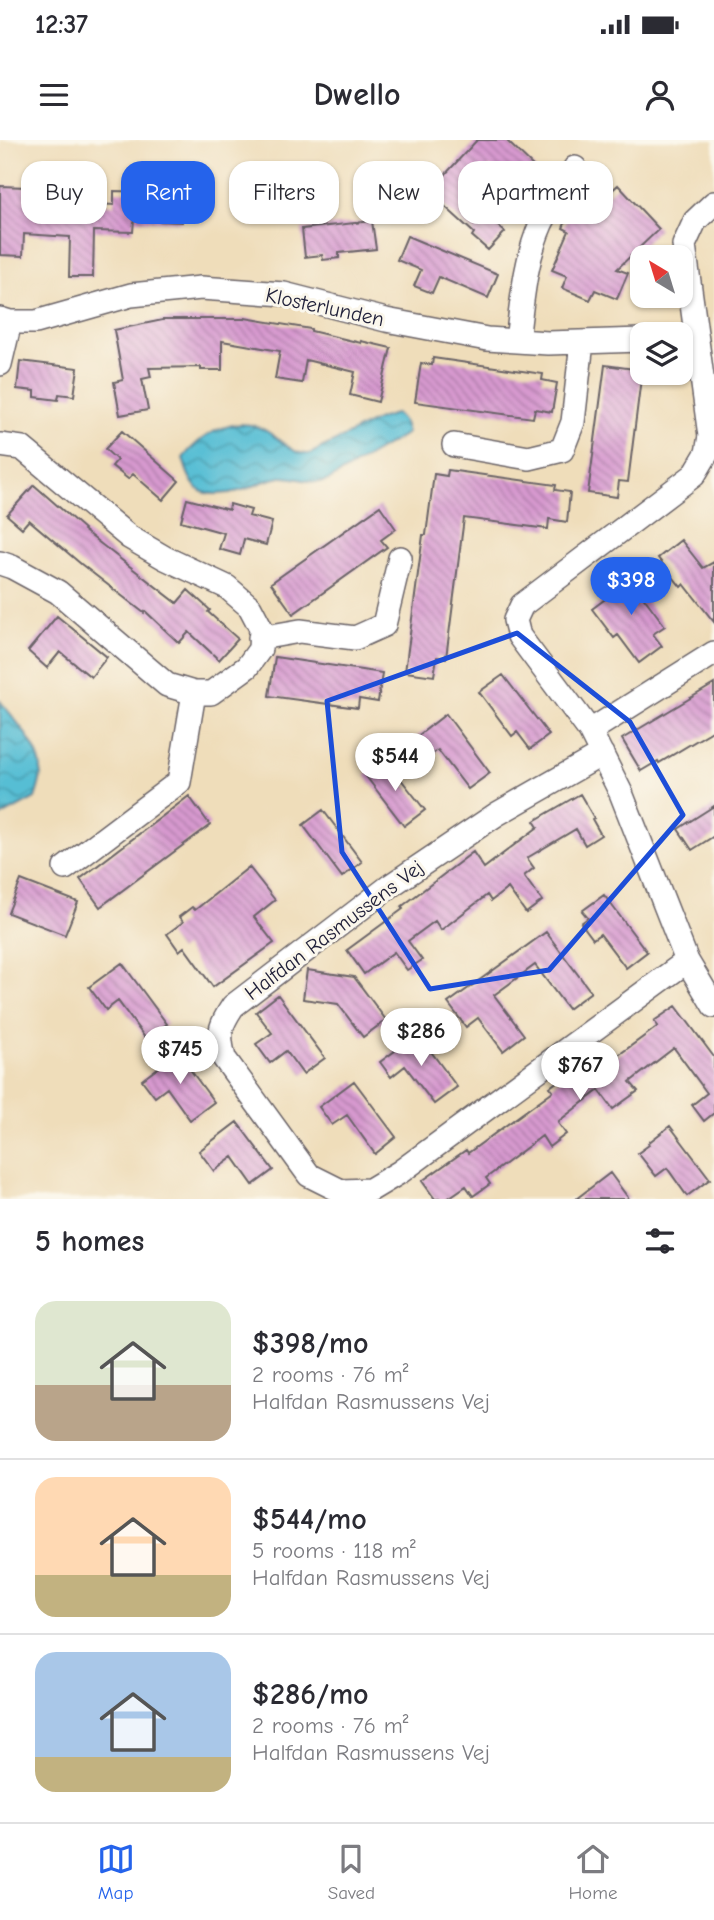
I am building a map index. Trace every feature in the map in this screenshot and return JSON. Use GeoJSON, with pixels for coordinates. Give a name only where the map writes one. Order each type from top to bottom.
{"type":"FeatureCollection","features":[{"type":"Feature","properties":{"kind":"street"},"geometry":{"type":"LineString","coordinates":[[688,322],[684,245],[695,220],[714,203]]}},
{"type":"Feature","properties":{"kind":"street"},"geometry":{"type":"LineString","coordinates":[[517,341],[524,286],[542,224]]}},
{"type":"Feature","properties":{"kind":"street","name":"Klosterlunden"},"geometry":{"type":"LineString","coordinates":[[0,364],[5,320],[36,322],[131,295],[201,288],[284,294],[386,320],[487,339],[630,340]]}},
{"type":"Feature","properties":{"kind":"street"},"geometry":{"type":"LineString","coordinates":[[454,445],[529,458],[562,450],[573,422],[582,342]]}},
{"type":"Feature","properties":{"kind":"street"},"geometry":{"type":"LineString","coordinates":[[693,356],[710,436],[707,453],[694,475],[522,605],[516,620],[519,636],[590,731],[602,754],[621,793],[687,961],[714,1006]]}},
{"type":"Feature","properties":{"kind":"street"},"geometry":{"type":"LineString","coordinates":[[0,444],[22,448],[129,537],[165,558],[227,587],[250,607],[261,628],[260,649],[247,667],[211,692],[194,693],[167,685],[58,592],[0,563]]}},
{"type":"Feature","properties":{"kind":"street"},"geometry":{"type":"LineString","coordinates":[[260,638],[300,631],[355,638],[384,625],[400,558]]}},
{"type":"Feature","properties":{"kind":"street"},"geometry":{"type":"LineString","coordinates":[[590,731],[714,653]]}},
{"type":"Feature","properties":{"kind":"street"},"geometry":{"type":"LineString","coordinates":[[65,868],[179,782],[194,693]]}},
{"type":"Feature","properties":{"kind":"street","name":"Halfdan Rasmussens Vej"},"geometry":{"type":"LineString","coordinates":[[602,754],[497,814],[390,886],[233,1006],[223,1021],[219,1036],[224,1058],[309,1175],[341,1191],[370,1190],[400,1172],[687,961]]}},
{"type":"Feature","properties":{"kind":"highlighted area"},"geometry":{"type":"Polygon","coordinates":[[[517,633],[630,722],[683,815],[549,970],[430,989],[342,852],[327,701],[517,633]]]}},
{"type":"Feature","properties":{"kind":"water"},"geometry":{"type":"Polygon","coordinates":[[[396,414],[407,433],[323,482],[281,477],[239,491],[211,494],[194,485],[183,458],[212,433],[235,425],[259,428],[293,450],[308,454],[368,424],[396,414]]]}},
{"type":"Feature","properties":{"kind":"water"},"geometry":{"type":"Polygon","coordinates":[[[0,701],[32,744],[41,771],[35,798],[0,817],[0,701]]]}},
{"type":"Feature","properties":{"kind":"building"},"geometry":{"type":"Polygon","coordinates":[[[477,140],[506,140],[528,161],[458,161],[458,218],[444,206],[444,176],[477,140]]]}},
{"type":"Feature","properties":{"kind":"building"},"geometry":{"type":"Polygon","coordinates":[[[618,185],[659,229],[642,245],[630,245],[630,257],[617,269],[628,273],[617,299],[595,290],[590,300],[562,288],[567,276],[552,270],[569,231],[563,228],[565,224],[613,224],[613,190],[618,185]]]}},
{"type":"Feature","properties":{"kind":"building"},"geometry":{"type":"Polygon","coordinates":[[[0,186],[21,187],[21,224],[107,224],[107,205],[114,205],[114,191],[121,191],[121,224],[134,224],[133,232],[94,231],[93,277],[69,277],[70,237],[24,234],[23,256],[0,255],[0,186]]]}},
{"type":"Feature","properties":{"kind":"building"},"geometry":{"type":"Polygon","coordinates":[[[353,223],[372,224],[376,249],[339,253],[339,258],[323,260],[322,255],[305,257],[302,229],[353,223]]]}},
{"type":"Feature","properties":{"kind":"building"},"geometry":{"type":"Polygon","coordinates":[[[464,224],[496,224],[505,232],[488,250],[472,236],[474,233],[464,224]]]}},
{"type":"Feature","properties":{"kind":"building"},"geometry":{"type":"Polygon","coordinates":[[[407,236],[498,274],[488,298],[439,277],[432,293],[414,286],[421,270],[397,260],[407,236]]]}},
{"type":"Feature","properties":{"kind":"building"},"geometry":{"type":"Polygon","coordinates":[[[245,318],[311,329],[391,348],[378,402],[350,395],[355,372],[306,360],[302,383],[275,379],[280,351],[222,341],[222,370],[201,370],[201,367],[149,368],[151,377],[142,379],[148,410],[120,415],[114,382],[123,380],[114,330],[163,319],[245,318]]]}},
{"type":"Feature","properties":{"kind":"building"},"geometry":{"type":"Polygon","coordinates":[[[433,358],[543,374],[542,380],[557,383],[552,412],[535,409],[533,418],[415,402],[421,363],[432,365],[433,358]]]}},
{"type":"Feature","properties":{"kind":"building"},"geometry":{"type":"Polygon","coordinates":[[[20,361],[78,368],[74,396],[59,394],[58,400],[35,397],[35,391],[17,389],[20,361]]]}},
{"type":"Feature","properties":{"kind":"building"},"geometry":{"type":"Polygon","coordinates":[[[605,365],[630,368],[630,385],[640,385],[628,482],[619,481],[617,497],[588,493],[605,365]]]}},
{"type":"Feature","properties":{"kind":"building"},"geometry":{"type":"Polygon","coordinates":[[[122,431],[179,481],[163,500],[133,474],[128,479],[112,466],[117,460],[105,449],[122,431]]]}},
{"type":"Feature","properties":{"kind":"building"},"geometry":{"type":"Polygon","coordinates":[[[448,470],[556,485],[555,490],[570,492],[567,522],[549,519],[548,529],[464,518],[446,658],[437,657],[434,676],[405,672],[434,474],[447,476],[448,470]]]}},
{"type":"Feature","properties":{"kind":"building"},"geometry":{"type":"Polygon","coordinates":[[[34,485],[83,530],[177,603],[188,590],[238,639],[219,660],[189,632],[179,643],[145,611],[144,613],[81,564],[29,520],[22,528],[7,515],[34,485]]]}},
{"type":"Feature","properties":{"kind":"building"},"geometry":{"type":"Polygon","coordinates":[[[187,499],[229,510],[230,504],[251,510],[249,516],[272,522],[266,545],[244,539],[240,555],[219,549],[224,533],[181,521],[187,499]]]}},
{"type":"Feature","properties":{"kind":"building"},"geometry":{"type":"Polygon","coordinates":[[[380,506],[396,529],[381,540],[387,547],[293,614],[271,583],[380,506]]]}},
{"type":"Feature","properties":{"kind":"building"},"geometry":{"type":"Polygon","coordinates":[[[681,540],[703,568],[714,562],[714,622],[684,584],[681,587],[658,558],[681,540]]]}},
{"type":"Feature","properties":{"kind":"building"},"geometry":{"type":"Polygon","coordinates":[[[635,567],[648,584],[639,591],[665,626],[653,634],[662,646],[639,663],[618,635],[614,638],[592,609],[624,585],[619,579],[635,567]]]}},
{"type":"Feature","properties":{"kind":"building"},"geometry":{"type":"Polygon","coordinates":[[[57,616],[107,657],[91,677],[60,652],[47,668],[28,651],[57,616]]]}},
{"type":"Feature","properties":{"kind":"building"},"geometry":{"type":"Polygon","coordinates":[[[275,657],[382,673],[378,702],[359,699],[358,708],[269,696],[275,657]]]}},
{"type":"Feature","properties":{"kind":"building"},"geometry":{"type":"Polygon","coordinates":[[[503,675],[549,735],[530,749],[517,732],[512,736],[479,692],[503,675]]]}},
{"type":"Feature","properties":{"kind":"building"},"geometry":{"type":"Polygon","coordinates":[[[714,684],[714,730],[641,771],[622,739],[714,684]]]}},
{"type":"Feature","properties":{"kind":"building"},"geometry":{"type":"Polygon","coordinates":[[[446,714],[490,773],[468,789],[438,750],[424,760],[410,742],[446,714]]]}},
{"type":"Feature","properties":{"kind":"building"},"geometry":{"type":"Polygon","coordinates":[[[385,759],[425,810],[404,826],[365,775],[385,759]]]}},
{"type":"Feature","properties":{"kind":"building"},"geometry":{"type":"Polygon","coordinates":[[[580,794],[601,835],[585,845],[576,829],[527,858],[534,868],[524,876],[542,901],[526,913],[508,888],[491,901],[487,895],[441,930],[435,921],[408,941],[422,960],[407,970],[394,952],[364,974],[347,950],[473,852],[484,868],[538,827],[534,821],[580,794]]]}},
{"type":"Feature","properties":{"kind":"building"},"geometry":{"type":"Polygon","coordinates":[[[189,796],[210,825],[100,907],[80,879],[189,796]]]}},
{"type":"Feature","properties":{"kind":"building"},"geometry":{"type":"Polygon","coordinates":[[[714,806],[714,836],[692,850],[678,829],[714,806]]]}},
{"type":"Feature","properties":{"kind":"building"},"geometry":{"type":"Polygon","coordinates":[[[323,810],[362,862],[342,877],[303,825],[323,810]]]}},
{"type":"Feature","properties":{"kind":"building"},"geometry":{"type":"Polygon","coordinates":[[[249,867],[275,900],[254,917],[274,943],[213,987],[184,947],[179,951],[167,934],[183,922],[179,917],[192,907],[195,910],[249,867]]]}},
{"type":"Feature","properties":{"kind":"building"},"geometry":{"type":"Polygon","coordinates":[[[21,880],[78,902],[65,935],[8,913],[21,880]]]}},
{"type":"Feature","properties":{"kind":"building"},"geometry":{"type":"Polygon","coordinates":[[[604,895],[647,952],[626,968],[600,934],[593,939],[581,923],[588,918],[582,911],[604,895]]]}},
{"type":"Feature","properties":{"kind":"building"},"geometry":{"type":"Polygon","coordinates":[[[546,932],[591,992],[568,1009],[535,965],[494,995],[524,1035],[503,1051],[478,1018],[466,1027],[448,1003],[546,932]]]}},
{"type":"Feature","properties":{"kind":"building"},"geometry":{"type":"Polygon","coordinates":[[[122,963],[167,1024],[146,1039],[118,1001],[106,1010],[89,987],[122,963]]]}},
{"type":"Feature","properties":{"kind":"building"},"geometry":{"type":"Polygon","coordinates":[[[307,970],[354,977],[386,1020],[363,1037],[338,1004],[303,999],[307,970]]]}},
{"type":"Feature","properties":{"kind":"building"},"geometry":{"type":"Polygon","coordinates":[[[278,995],[325,1058],[303,1074],[286,1051],[270,1063],[256,1044],[272,1033],[256,1012],[278,995]]]}},
{"type":"Feature","properties":{"kind":"building"},"geometry":{"type":"Polygon","coordinates":[[[676,1006],[714,1057],[714,1113],[704,1121],[692,1105],[707,1093],[674,1048],[630,1082],[638,1091],[613,1109],[599,1090],[559,1121],[566,1134],[549,1147],[542,1136],[486,1178],[490,1184],[473,1196],[466,1186],[447,1199],[435,1199],[422,1181],[466,1150],[468,1153],[553,1091],[550,1087],[604,1047],[613,1059],[658,1026],[654,1021],[676,1006]]]}},
{"type":"Feature","properties":{"kind":"building"},"geometry":{"type":"Polygon","coordinates":[[[418,1034],[457,1087],[434,1104],[405,1066],[391,1077],[380,1062],[418,1034]]]}},
{"type":"Feature","properties":{"kind":"building"},"geometry":{"type":"Polygon","coordinates":[[[178,1053],[214,1102],[190,1120],[167,1088],[155,1097],[142,1080],[178,1053]]]}},
{"type":"Feature","properties":{"kind":"building"},"geometry":{"type":"Polygon","coordinates":[[[354,1081],[396,1137],[375,1154],[347,1115],[332,1125],[319,1107],[354,1081]]]}},
{"type":"Feature","properties":{"kind":"building"},"geometry":{"type":"Polygon","coordinates":[[[237,1122],[273,1170],[253,1185],[233,1157],[214,1171],[199,1151],[237,1122]]]}},
{"type":"Feature","properties":{"kind":"building"},"geometry":{"type":"Polygon","coordinates":[[[670,1126],[710,1179],[687,1196],[667,1168],[656,1176],[638,1153],[670,1126]]]}},
{"type":"Feature","properties":{"kind":"building"},"geometry":{"type":"Polygon","coordinates":[[[610,1173],[629,1199],[576,1199],[610,1173]]]}}]}
